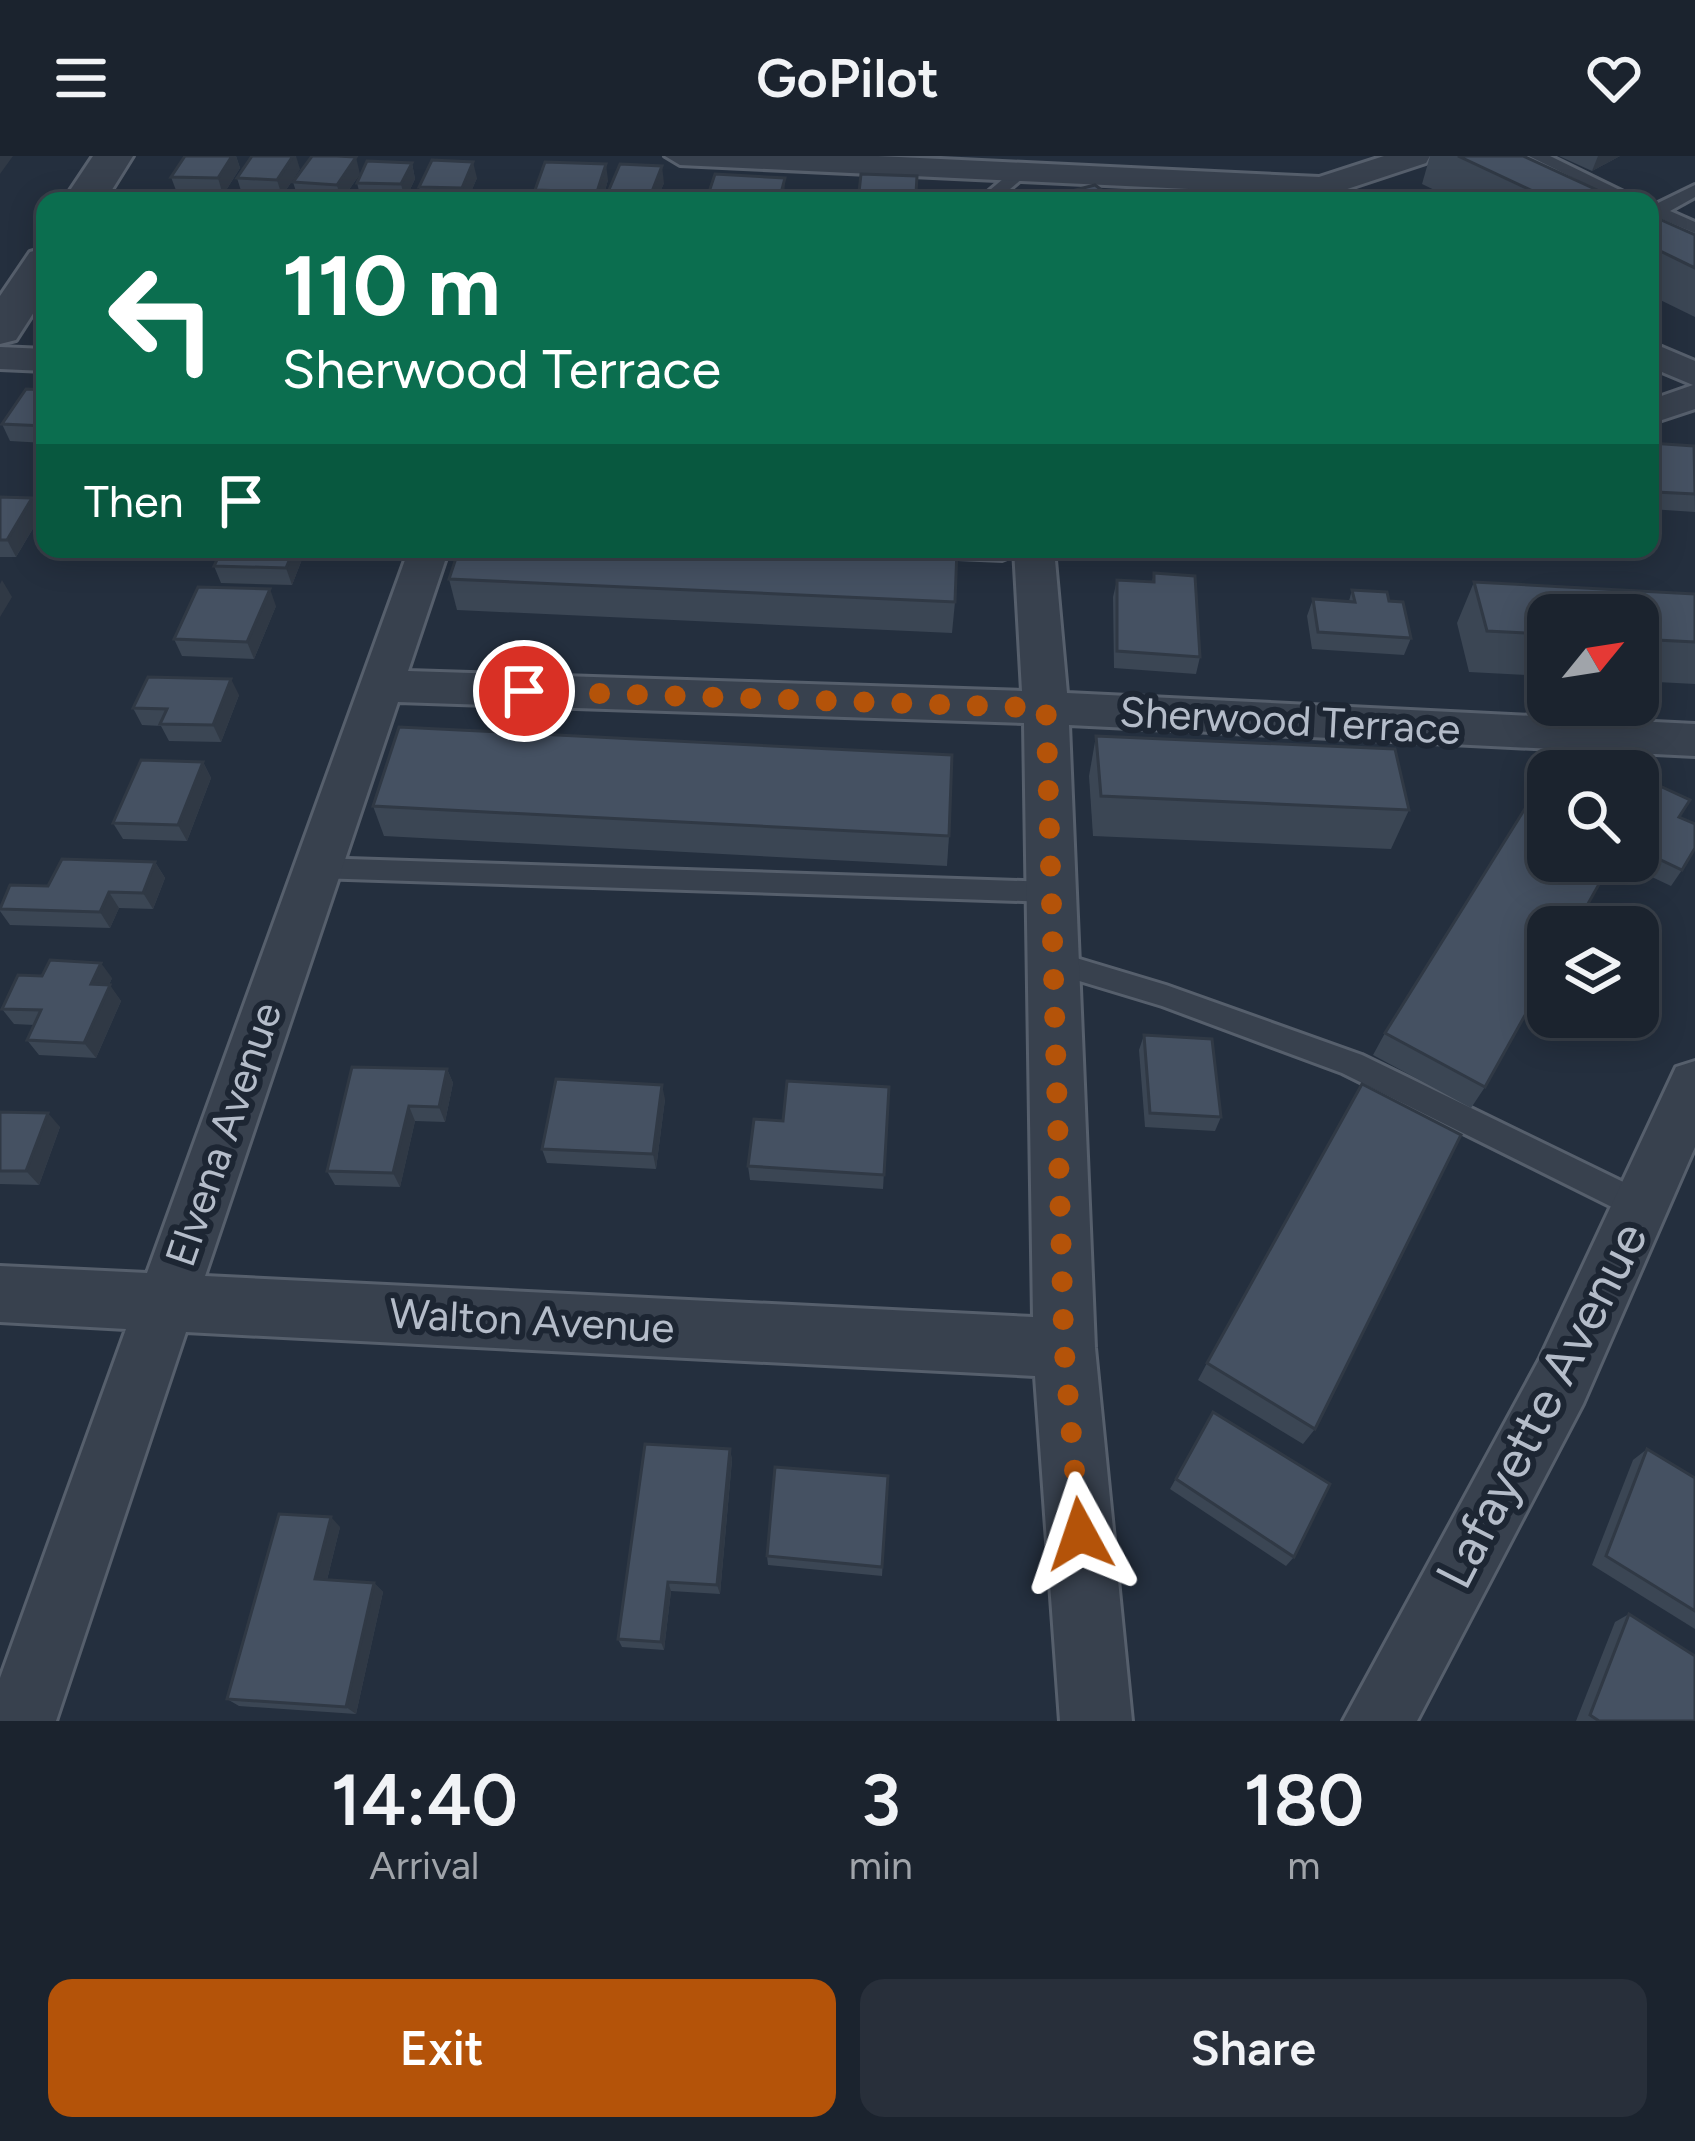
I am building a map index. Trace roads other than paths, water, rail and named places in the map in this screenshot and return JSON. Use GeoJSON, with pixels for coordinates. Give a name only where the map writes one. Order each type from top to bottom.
{"type":"FeatureCollection","features":[{"type":"Feature","properties":{"kind":"street"},"geometry":{"type":"LineString","coordinates":[[90,192],[113,156]]}},
{"type":"Feature","properties":{"kind":"street"},"geometry":{"type":"LineString","coordinates":[[680,156],[1316,186]]}},
{"type":"Feature","properties":{"kind":"street"},"geometry":{"type":"LineString","coordinates":[[1267,156],[1328,192]]}},
{"type":"Feature","properties":{"kind":"street"},"geometry":{"type":"LineString","coordinates":[[1302,192],[1415,156]]}},
{"type":"Feature","properties":{"kind":"street"},"geometry":{"type":"LineString","coordinates":[[0,330],[36,275]]}},
{"type":"Feature","properties":{"kind":"street"},"geometry":{"type":"LineString","coordinates":[[1659,357],[1695,375]]}},
{"type":"Feature","properties":{"kind":"street"},"geometry":{"type":"LineString","coordinates":[[0,358],[36,360]]}},
{"type":"Feature","properties":{"kind":"street"},"geometry":{"type":"LineString","coordinates":[[1659,410],[1695,396]]}},
{"type":"Feature","properties":{"kind":"street","name":"Elvena Avenue"},"geometry":{"type":"LineString","coordinates":[[20,1721],[426,558]]}},
{"type":"Feature","properties":{"kind":"street"},"geometry":{"type":"LineString","coordinates":[[1035,558],[1046,708],[1064,1348],[1096,1721]]}},
{"type":"Feature","properties":{"kind":"street","name":"Sherwood Terrace"},"geometry":{"type":"LineString","coordinates":[[381,686],[1046,708],[1695,740]]}},
{"type":"Feature","properties":{"kind":"street","name":"Lafayette Avenue"},"geometry":{"type":"LineString","coordinates":[[1379,1721],[1561,1382],[1695,1084]]}},
{"type":"Feature","properties":{"kind":"street","name":"Walton Avenue"},"geometry":{"type":"LineString","coordinates":[[0,1294],[1064,1348]]}},
{"type":"Feature","properties":{"kind":"lane"},"geometry":{"type":"LineString","coordinates":[[1537,156],[1615,192]]}},
{"type":"Feature","properties":{"kind":"lane"},"geometry":{"type":"LineString","coordinates":[[996,192],[1022,172]]}},
{"type":"Feature","properties":{"kind":"lane"},"geometry":{"type":"LineString","coordinates":[[1659,207],[1695,190]]}},
{"type":"Feature","properties":{"kind":"lane"},"geometry":{"type":"LineString","coordinates":[[1659,213],[1695,228]]}},
{"type":"Feature","properties":{"kind":"lane"},"geometry":{"type":"LineString","coordinates":[[316,868],[1051,892]]}},
{"type":"Feature","properties":{"kind":"lane"},"geometry":{"type":"LineString","coordinates":[[1053,962],[1166,996],[1352,1064],[1641,1206]]}}]}
